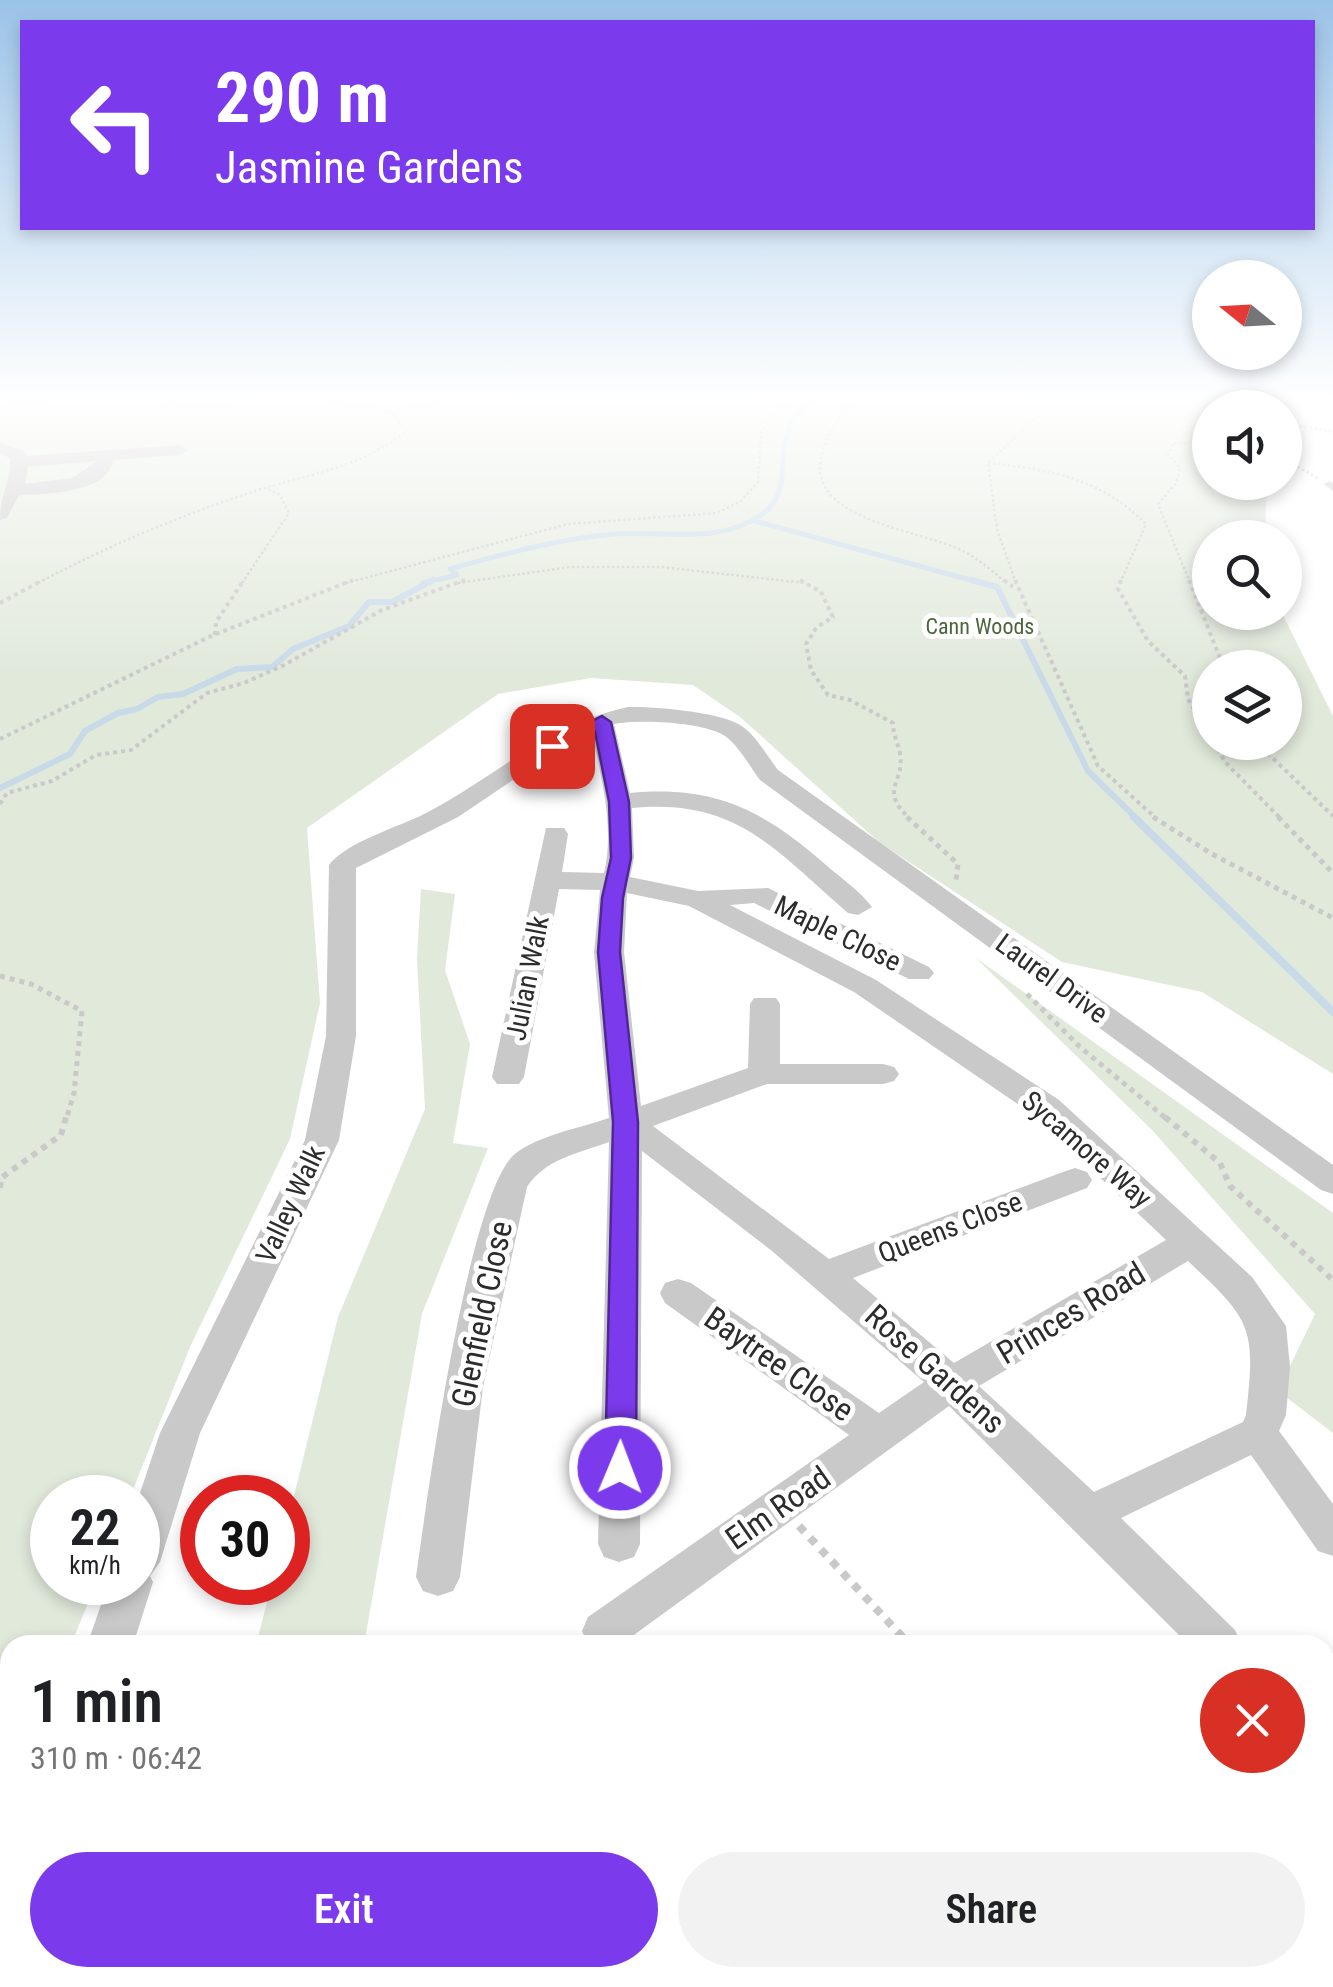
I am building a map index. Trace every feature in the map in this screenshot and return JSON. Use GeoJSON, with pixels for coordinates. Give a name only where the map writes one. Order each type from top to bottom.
{"type":"FeatureCollection","features":[{"type":"Feature","properties":{"kind":"street"},"geometry":{"type":"LineString","coordinates":[[0,514],[13,490],[52,488]]}},
{"type":"Feature","properties":{"kind":"street","name":"Laurel Drive"},"geometry":{"type":"LineString","coordinates":[[602,722],[628,714],[727,727],[736,732],[770,775],[1333,1182]]}},
{"type":"Feature","properties":{"kind":"street"},"geometry":{"type":"LineString","coordinates":[[602,722],[619,802],[621,858],[609,952],[626,1122],[619,1544]]}},
{"type":"Feature","properties":{"kind":"street","name":"Valley Walk"},"geometry":{"type":"LineString","coordinates":[[160,1495],[180,1434],[322,1140],[340,1036],[342,864],[378,842],[424,824],[527,760],[602,722]]}},
{"type":"Feature","properties":{"kind":"street"},"geometry":{"type":"LineString","coordinates":[[619,802],[660,795],[691,796],[740,810],[858,907]]}},
{"type":"Feature","properties":{"kind":"street","name":"Julian Walk"},"geometry":{"type":"LineString","coordinates":[[508,1076],[555,834]]}},
{"type":"Feature","properties":{"kind":"street","name":"Julian Walk"},"geometry":{"type":"LineString","coordinates":[[546,880],[616,882]]}},
{"type":"Feature","properties":{"kind":"street","name":"Sycamore Way"},"geometry":{"type":"LineString","coordinates":[[616,882],[698,898],[864,986],[1047,1108],[1239,1287],[1267,1326],[1271,1366],[1266,1415],[1258,1433]]}},
{"type":"Feature","properties":{"kind":"street","name":"Maple Close"},"geometry":{"type":"LineString","coordinates":[[698,898],[758,894],[918,973]]}},
{"type":"Feature","properties":{"kind":"street"},"geometry":{"type":"LineString","coordinates":[[764,1074],[766,1004]]}},
{"type":"Feature","properties":{"kind":"street","name":"Glenfield Close"},"geometry":{"type":"LineString","coordinates":[[438,1577],[462,1387],[510,1187],[525,1163],[626,1122],[764,1074],[883,1074]]}},
{"type":"Feature","properties":{"kind":"street","name":"Rose Gardens"},"geometry":{"type":"LineString","coordinates":[[626,1122],[826,1274],[951,1384],[1091,1513],[1208,1635]]}},
{"type":"Feature","properties":{"kind":"street","name":"Queens Close"},"geometry":{"type":"LineString","coordinates":[[826,1274],[1074,1180]]}},
{"type":"Feature","properties":{"kind":"street","name":"Princes Road"},"geometry":{"type":"LineString","coordinates":[[951,1384],[1191,1242]]}},
{"type":"Feature","properties":{"kind":"street","name":"Baytree Close"},"geometry":{"type":"LineString","coordinates":[[678,1293],[880,1436]]}},
{"type":"Feature","properties":{"kind":"street","name":"Elm Road"},"geometry":{"type":"LineString","coordinates":[[604,1631],[951,1384]]}},
{"type":"Feature","properties":{"kind":"street"},"geometry":{"type":"LineString","coordinates":[[1091,1513],[1258,1433],[1333,1538]]}},
{"type":"Feature","properties":{"kind":"street"},"geometry":{"type":"LineString","coordinates":[[113,1635],[123,1605]]}},
{"type":"Feature","properties":{"kind":"path"},"geometry":{"type":"LineString","coordinates":[[0,603],[111,544],[267,488],[280,495],[289,513],[216,622],[215,634]]}},
{"type":"Feature","properties":{"kind":"path"},"geometry":{"type":"LineString","coordinates":[[0,739],[215,634],[309,595],[378,572],[494,546],[568,524],[717,513],[740,504],[754,488]]}},
{"type":"Feature","properties":{"kind":"path"},"geometry":{"type":"LineString","coordinates":[[824,488],[840,505],[920,538],[962,550],[1014,588]]}},
{"type":"Feature","properties":{"kind":"path"},"geometry":{"type":"LineString","coordinates":[[988,488],[1014,588],[1076,709],[1100,770],[1158,819],[1221,859],[1333,918]]}},
{"type":"Feature","properties":{"kind":"path"},"geometry":{"type":"LineString","coordinates":[[1102,488],[1128,502],[1146,524],[1118,589],[1148,640],[1185,676],[1192,706]]}},
{"type":"Feature","properties":{"kind":"path"},"geometry":{"type":"LineString","coordinates":[[1172,488],[1158,504],[1217,650]]}},
{"type":"Feature","properties":{"kind":"path"},"geometry":{"type":"LineString","coordinates":[[0,804],[7,793],[52,781],[96,755],[131,750],[206,693],[284,666],[382,610],[471,578],[588,567],[661,568],[798,579],[821,592],[833,616],[818,627],[806,644],[810,670],[828,695],[850,700],[893,722],[894,741],[900,754],[892,792],[898,808],[958,864],[952,906]]}},
{"type":"Feature","properties":{"kind":"path"},"geometry":{"type":"LineString","coordinates":[[1225,760],[1333,873]]}},
{"type":"Feature","properties":{"kind":"path"},"geometry":{"type":"LineString","coordinates":[[1275,760],[1333,816]]}},
{"type":"Feature","properties":{"kind":"path"},"geometry":{"type":"LineString","coordinates":[[1040,970],[1027,994],[1080,1047],[1220,1163],[1230,1186],[1333,1280]]}},
{"type":"Feature","properties":{"kind":"path"},"geometry":{"type":"LineString","coordinates":[[0,976],[31,984],[82,1011],[74,1093],[61,1135],[1,1178],[0,1188]]}},
{"type":"Feature","properties":{"kind":"path"},"geometry":{"type":"LineString","coordinates":[[781,1506],[901,1635]]}},
{"type":"Feature","properties":{"kind":"green space","name":"Cann Woods"},"geometry":{"type":"Polygon","coordinates":[[[0,488],[1192,488],[1192,500],[1266,500],[1266,520],[1192,520],[1192,630],[1290,630],[1300,650],[1192,650],[1192,760],[1302,760],[1302,653],[1333,716],[1333,1074],[1202,992],[1062,962],[880,843],[740,717],[693,685],[591,678],[498,694],[307,828],[320,1003],[290,1139],[190,1347],[139,1475],[30,1475],[30,1605],[87,1605],[75,1635],[0,1635],[0,488]]]}},
{"type":"Feature","properties":{"kind":"green space"},"geometry":{"type":"Polygon","coordinates":[[[421,889],[455,894],[445,970],[470,1044],[453,1143],[488,1148],[422,1314],[366,1635],[259,1635],[266,1605],[310,1605],[310,1475],[299,1475],[338,1317],[425,1109],[417,959],[421,889]]]}},
{"type":"Feature","properties":{"kind":"green space"},"geometry":{"type":"Polygon","coordinates":[[[976,958],[1333,1213],[1333,1433],[1278,1391],[1315,1314],[1152,1130],[976,958]]]}},
{"type":"Feature","properties":{"kind":"waterway"},"geometry":{"type":"LineString","coordinates":[[431,581],[457,575],[450,569],[554,543],[617,534],[727,530],[760,516],[773,503],[780,488]]}},
{"type":"Feature","properties":{"kind":"waterway"},"geometry":{"type":"LineString","coordinates":[[755,521],[981,583]]}},
{"type":"Feature","properties":{"kind":"waterway"},"geometry":{"type":"LineString","coordinates":[[972,580],[997,587],[1088,771],[1137,819]]}},
{"type":"Feature","properties":{"kind":"waterway"},"geometry":{"type":"LineString","coordinates":[[0,788],[70,754],[85,731],[118,713],[137,709],[158,697],[183,694],[237,669],[272,667],[293,649],[349,626],[369,602],[392,602],[431,581]]}},
{"type":"Feature","properties":{"kind":"waterway"},"geometry":{"type":"LineString","coordinates":[[423,583],[431,581]]}},
{"type":"Feature","properties":{"kind":"waterway"},"geometry":{"type":"LineString","coordinates":[[1134,817],[1333,1012]]}},
{"type":"Feature","properties":{"kind":"route"},"geometry":{"type":"LineString","coordinates":[[552,746],[602,722],[619,802],[621,858],[612,898],[609,952],[626,1122],[620,1468]]}}]}
